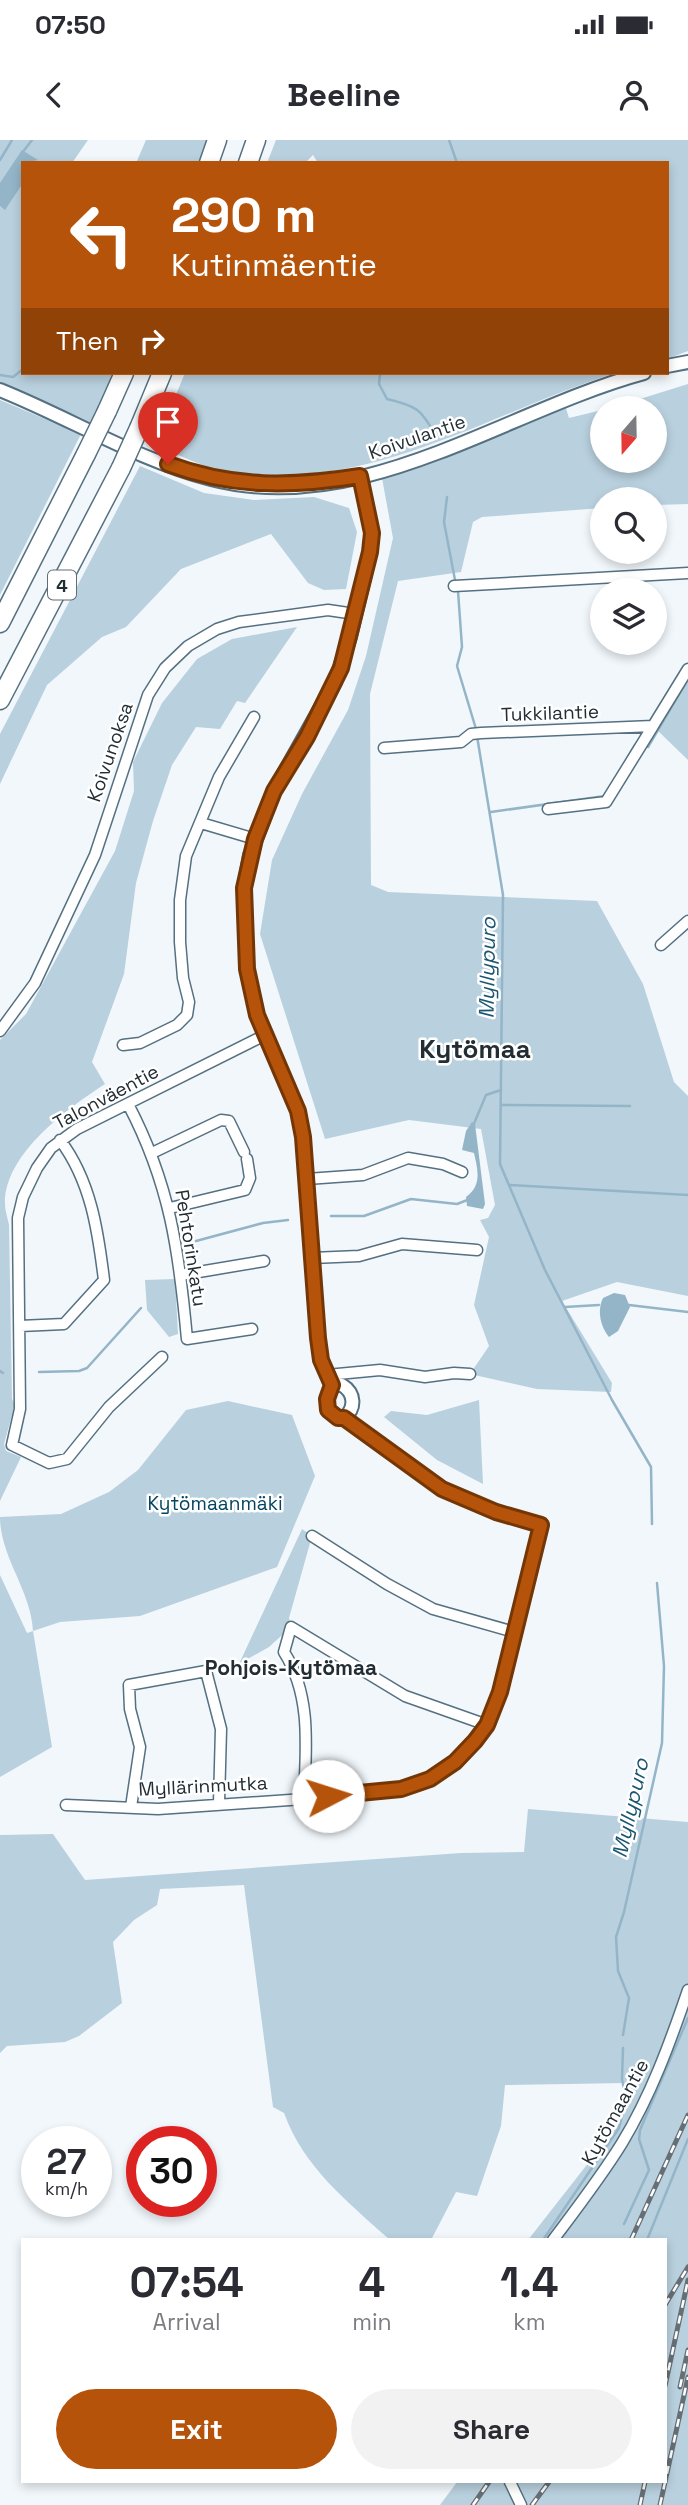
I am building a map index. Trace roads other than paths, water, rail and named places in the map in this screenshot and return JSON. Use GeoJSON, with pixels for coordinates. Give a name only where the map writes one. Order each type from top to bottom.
{"type":"FeatureCollection","features":[{"type":"Feature","properties":{"kind":"highway"},"geometry":{"type":"LineString","coordinates":[[210,161],[217,140]]}},
{"type":"Feature","properties":{"kind":"highway"},"geometry":{"type":"LineString","coordinates":[[249,161],[256,140]]}},
{"type":"Feature","properties":{"kind":"highway","name":"4"},"geometry":{"type":"LineString","coordinates":[[0,623],[123,375]]}},
{"type":"Feature","properties":{"kind":"highway","name":"4"},"geometry":{"type":"LineString","coordinates":[[0,701],[121,468],[161,375]]}},
{"type":"Feature","properties":{"kind":"street"},"geometry":{"type":"LineString","coordinates":[[669,366],[688,362]]}},
{"type":"Feature","properties":{"kind":"street","name":"Koivulantie"},"geometry":{"type":"LineString","coordinates":[[0,390],[149,457],[212,479],[293,485],[360,476],[447,449],[573,396],[638,375]]}},
{"type":"Feature","properties":{"kind":"street"},"geometry":{"type":"LineString","coordinates":[[360,476],[372,533],[370,552],[335,682],[277,786],[255,839],[244,888],[247,969],[265,1035],[298,1111],[307,1179],[318,1338],[321,1360],[330,1380],[328,1410],[338,1418],[344,1418],[442,1489],[496,1512],[541,1525]]}},
{"type":"Feature","properties":{"kind":"street"},"geometry":{"type":"LineString","coordinates":[[454,586],[688,573]]}},
{"type":"Feature","properties":{"kind":"street","name":"Koivunoksa"},"geometry":{"type":"LineString","coordinates":[[0,1031],[35,983],[95,855],[148,695],[165,668],[188,646],[217,629],[239,622],[328,610],[355,614]]}},
{"type":"Feature","properties":{"kind":"street"},"geometry":{"type":"LineString","coordinates":[[548,810],[606,802],[688,669]]}},
{"type":"Feature","properties":{"kind":"street"},"geometry":{"type":"LineString","coordinates":[[123,1045],[141,1043],[177,1025],[187,1015],[189,1002],[183,978],[180,900],[188,849],[219,777],[254,717]]}},
{"type":"Feature","properties":{"kind":"street","name":"Tukkilantie"},"geometry":{"type":"LineString","coordinates":[[384,748],[461,742],[476,734],[653,726]]}},
{"type":"Feature","properties":{"kind":"street"},"geometry":{"type":"LineString","coordinates":[[201,823],[255,839]]}},
{"type":"Feature","properties":{"kind":"street"},"geometry":{"type":"LineString","coordinates":[[661,945],[688,921]]}},
{"type":"Feature","properties":{"kind":"street","name":"Talonväentie"},"geometry":{"type":"LineString","coordinates":[[162,1357],[109,1408],[67,1459],[49,1463],[12,1444],[20,1409],[18,1218],[23,1197],[37,1168],[60,1140],[265,1035]]}},
{"type":"Feature","properties":{"kind":"street","name":"Pehtorinkatu"},"geometry":{"type":"LineString","coordinates":[[128,1104],[152,1153],[170,1208],[181,1275],[187,1339],[252,1329]]}},
{"type":"Feature","properties":{"kind":"street"},"geometry":{"type":"LineString","coordinates":[[152,1153],[221,1120],[229,1121],[246,1156],[250,1178],[246,1190],[170,1208]]}},
{"type":"Feature","properties":{"kind":"street"},"geometry":{"type":"LineString","coordinates":[[20,1325],[64,1324],[104,1280],[96,1218],[83,1182],[60,1140]]}},
{"type":"Feature","properties":{"kind":"street"},"geometry":{"type":"LineString","coordinates":[[307,1179],[363,1175],[408,1158],[443,1164],[462,1172]]}},
{"type":"Feature","properties":{"kind":"street"},"geometry":{"type":"LineString","coordinates":[[312,1258],[359,1256],[402,1244],[477,1250]]}},
{"type":"Feature","properties":{"kind":"street"},"geometry":{"type":"LineString","coordinates":[[181,1275],[264,1261]]}},
{"type":"Feature","properties":{"kind":"street"},"geometry":{"type":"LineString","coordinates":[[330,1380],[380,1370],[425,1377],[470,1374]]}},
{"type":"Feature","properties":{"kind":"street"},"geometry":{"type":"LineString","coordinates":[[330,1380],[346,1387],[352,1396],[352,1404],[344,1418]]}},
{"type":"Feature","properties":{"kind":"street","name":"Myllärinmutka"},"geometry":{"type":"LineString","coordinates":[[66,1805],[158,1809],[304,1799],[401,1789],[430,1779],[455,1762],[487,1725],[500,1692],[541,1525]]}},
{"type":"Feature","properties":{"kind":"street"},"geometry":{"type":"LineString","coordinates":[[312,1536],[387,1584],[433,1609],[514,1632]]}},
{"type":"Feature","properties":{"kind":"street"},"geometry":{"type":"LineString","coordinates":[[304,1799],[307,1724],[296,1671],[284,1652],[291,1627],[405,1696],[487,1725]]}},
{"type":"Feature","properties":{"kind":"street"},"geometry":{"type":"LineString","coordinates":[[131,1807],[140,1747],[130,1709],[130,1685],[206,1671],[221,1729],[219,1803]]}},
{"type":"Feature","properties":{"kind":"street","name":"Kytömaantie"},"geometry":{"type":"LineString","coordinates":[[554,2238],[603,2172],[634,2122],[666,2056],[688,1990]]}},
{"type":"Feature","properties":{"kind":"street"},"geometry":{"type":"LineString","coordinates":[[511,2483],[522,2505]]}},
{"type":"Feature","properties":{"kind":"waterway"},"geometry":{"type":"LineString","coordinates":[[0,160],[12,140]]}},
{"type":"Feature","properties":{"kind":"waterway"},"geometry":{"type":"LineString","coordinates":[[22,153],[32,140]]}},
{"type":"Feature","properties":{"kind":"waterway","name":"Myllypuro"},"geometry":{"type":"LineString","coordinates":[[449,140],[456,161]]}},
{"type":"Feature","properties":{"kind":"waterway"},"geometry":{"type":"LineString","coordinates":[[0,375],[13,377],[21,371]]}},
{"type":"Feature","properties":{"kind":"waterway","name":"Myllypuro"},"geometry":{"type":"LineString","coordinates":[[380,375],[379,384],[387,399],[417,410],[436,436]]}},
{"type":"Feature","properties":{"kind":"waterway","name":"Myllypuro"},"geometry":{"type":"LineString","coordinates":[[447,497],[444,522],[455,580]]}},
{"type":"Feature","properties":{"kind":"waterway","name":"Myllypuro"},"geometry":{"type":"LineString","coordinates":[[458,591],[462,647],[457,666],[476,729]]}},
{"type":"Feature","properties":{"kind":"waterway"},"geometry":{"type":"LineString","coordinates":[[648,747],[685,684]]}},
{"type":"Feature","properties":{"kind":"waterway","name":"Myllypuro"},"geometry":{"type":"LineString","coordinates":[[477,736],[503,895],[500,1164],[545,1270],[612,1400],[651,1467],[652,1524]]}},
{"type":"Feature","properties":{"kind":"waterway"},"geometry":{"type":"LineString","coordinates":[[628,757],[635,745]]}},
{"type":"Feature","properties":{"kind":"waterway"},"geometry":{"type":"LineString","coordinates":[[491,812],[605,796]]}},
{"type":"Feature","properties":{"kind":"waterway"},"geometry":{"type":"LineString","coordinates":[[473,1126],[486,1095],[501,1090]]}},
{"type":"Feature","properties":{"kind":"waterway"},"geometry":{"type":"LineString","coordinates":[[501,1105],[630,1106]]}},
{"type":"Feature","properties":{"kind":"waterway"},"geometry":{"type":"LineString","coordinates":[[510,1185],[688,1195]]}},
{"type":"Feature","properties":{"kind":"waterway"},"geometry":{"type":"LineString","coordinates":[[331,1216],[364,1216],[411,1199],[457,1204],[470,1199]]}},
{"type":"Feature","properties":{"kind":"waterway"},"geometry":{"type":"LineString","coordinates":[[196,1241],[263,1223],[288,1220]]}},
{"type":"Feature","properties":{"kind":"waterway"},"geometry":{"type":"LineString","coordinates":[[565,1307],[599,1305]]}},
{"type":"Feature","properties":{"kind":"waterway"},"geometry":{"type":"LineString","coordinates":[[629,1305],[688,1312]]}},
{"type":"Feature","properties":{"kind":"waterway"},"geometry":{"type":"LineString","coordinates":[[39,1372],[79,1371],[87,1368],[141,1308]]}},
{"type":"Feature","properties":{"kind":"waterway","name":"Myllypuro"},"geometry":{"type":"LineString","coordinates":[[623,2035],[629,1998],[618,1971],[616,1937],[662,1743],[664,1666],[657,1583]]}},
{"type":"Feature","properties":{"kind":"waterway"},"geometry":{"type":"LineString","coordinates":[[624,2224],[649,2170],[639,2139],[640,2130],[688,2018]]}},
{"type":"Feature","properties":{"kind":"waterway"},"geometry":{"type":"LineString","coordinates":[[544,2238],[619,2128],[626,2100],[622,2079],[623,2048]]}},
{"type":"Feature","properties":{"kind":"waterway"},"geometry":{"type":"LineString","coordinates":[[648,2238],[688,2139]]}},
{"type":"Feature","properties":{"kind":"railway"},"geometry":{"type":"LineString","coordinates":[[632,2238],[688,2115]]}},
{"type":"Feature","properties":{"kind":"railway"},"geometry":{"type":"LineString","coordinates":[[667,2302],[688,2267]]}},
{"type":"Feature","properties":{"kind":"railway"},"geometry":{"type":"LineString","coordinates":[[667,2377],[688,2280]]}},
{"type":"Feature","properties":{"kind":"railway"},"geometry":{"type":"LineString","coordinates":[[680,2387],[688,2350]]}},
{"type":"Feature","properties":{"kind":"railway"},"geometry":{"type":"LineString","coordinates":[[667,2473],[688,2377]]}},
{"type":"Feature","properties":{"kind":"railway"},"geometry":{"type":"LineString","coordinates":[[473,2505],[488,2483]]}},
{"type":"Feature","properties":{"kind":"railway"},"geometry":{"type":"LineString","coordinates":[[532,2505],[548,2483]]}},
{"type":"Feature","properties":{"kind":"railway"},"geometry":{"type":"LineString","coordinates":[[640,2505],[645,2483]]}},
{"type":"Feature","properties":{"kind":"railway"},"geometry":{"type":"LineString","coordinates":[[660,2505],[665,2483]]}},
{"type":"Feature","properties":{"kind":"district","name":"Kytömaa"},"geometry":{"type":"Point","coordinates":[475,1049]}},
{"type":"Feature","properties":{"kind":"district","name":"Pohjois-Kytömaa"},"geometry":{"type":"Point","coordinates":[291,1667]}},
{"type":"Feature","properties":{"kind":"park label","name":"Kytömaanmäki"},"geometry":{"type":"Point","coordinates":[215,1503]}}]}
